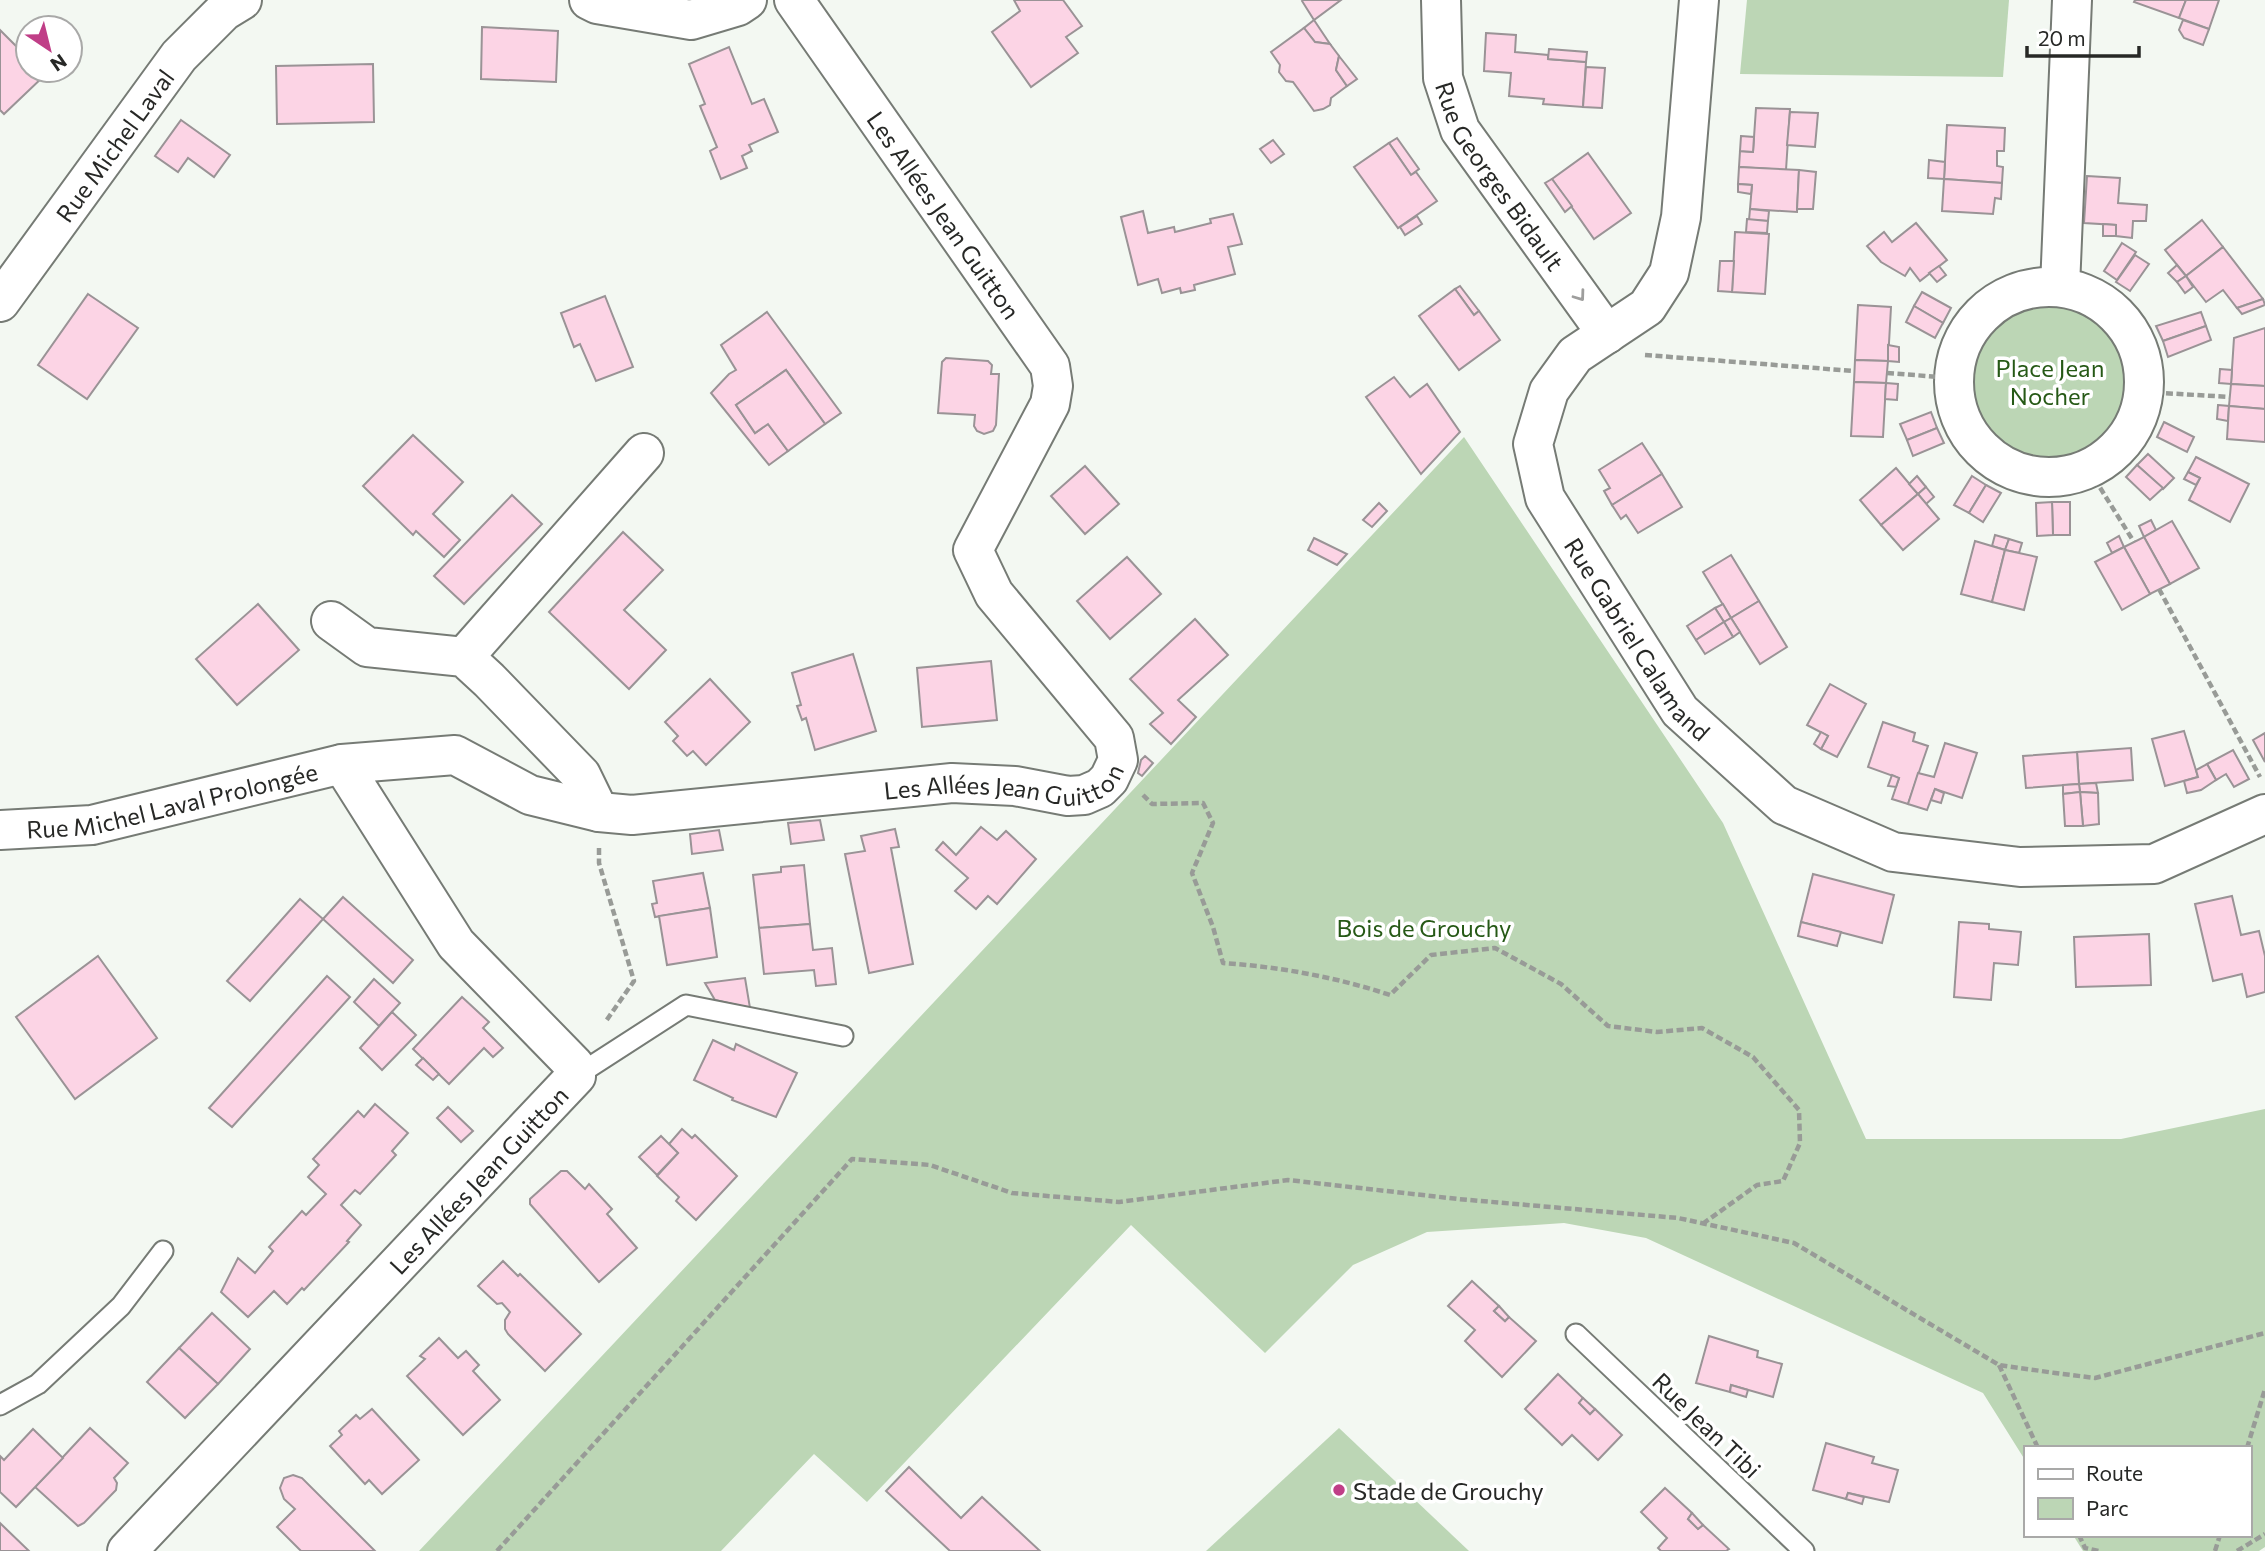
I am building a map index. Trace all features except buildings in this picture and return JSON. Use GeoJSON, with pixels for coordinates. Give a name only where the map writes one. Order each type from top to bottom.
{"type":"FeatureCollection","features":[{"type":"Feature","properties":{"kind":"street","name":"Rue Michel Laval"},"geometry":{"type":"LineString","coordinates":[[0,302],[179,56],[224,11],[242,0]]}},
{"type":"Feature","properties":{"kind":"street"},"geometry":{"type":"LineString","coordinates":[[589,0],[597,4],[691,20],[738,6],[747,0]]}},
{"type":"Feature","properties":{"kind":"street","name":"Les Allées Jean Guitton"},"geometry":{"type":"LineString","coordinates":[[127,1551],[575,1070],[456,944],[342,765],[455,755],[530,795],[599,813],[632,815],[952,783],[1015,786],[1068,796],[1084,795],[1100,789],[1109,779],[1118,760],[1114,738],[994,594],[973,550],[1050,404],[1053,386],[1050,366],[794,0]]}},
{"type":"Feature","properties":{"kind":"street","name":"Rue Georges Bidault"},"geometry":{"type":"LineString","coordinates":[[1441,0],[1443,78],[1460,130],[1607,334]]}},
{"type":"Feature","properties":{"kind":"street","name":"Rue Gabriel Calamand"},"geometry":{"type":"LineString","coordinates":[[1699,0],[1681,217],[1668,273],[1647,307],[1575,355],[1549,391],[1533,444],[1545,498],[1680,710],[1784,805],[1893,852],[2020,867],[2154,863],[2265,814]]}},
{"type":"Feature","properties":{"kind":"street"},"geometry":{"type":"LineString","coordinates":[[2060,287],[2072,0]]}},
{"type":"Feature","properties":{"kind":"street"},"geometry":{"type":"LineString","coordinates":[[2060,287],[2088,295],[2114,311],[2133,334],[2143,362],[2145,392],[2139,416],[2127,438],[2111,456],[2090,470],[2058,478],[2025,476],[1996,463],[1972,440],[1957,411],[1953,378],[1960,348],[1970,330],[1999,300],[2029,289],[2060,287]]}},
{"type":"Feature","properties":{"kind":"street"},"geometry":{"type":"LineString","coordinates":[[464,657],[644,453]]}},
{"type":"Feature","properties":{"kind":"street"},"geometry":{"type":"LineString","coordinates":[[331,621],[367,647],[464,657],[581,775],[599,813]]}},
{"type":"Feature","properties":{"kind":"street","name":"Rue Michel Laval Prolongée"},"geometry":{"type":"LineString","coordinates":[[0,830],[92,825],[342,765]]}},
{"type":"Feature","properties":{"kind":"lane"},"geometry":{"type":"LineString","coordinates":[[575,1070],[686,1005],[843,1036]]}},
{"type":"Feature","properties":{"kind":"lane"},"geometry":{"type":"LineString","coordinates":[[0,1405],[38,1384],[121,1306],[163,1251]]}},
{"type":"Feature","properties":{"kind":"lane","name":"Rue Jean Tibi"},"geometry":{"type":"LineString","coordinates":[[1576,1334],[1804,1551]]}},
{"type":"Feature","properties":{"kind":"path"},"geometry":{"type":"LineString","coordinates":[[1607,334],[1645,356],[1854,371]]}},
{"type":"Feature","properties":{"kind":"path"},"geometry":{"type":"LineString","coordinates":[[1887,373],[1953,378]]}},
{"type":"Feature","properties":{"kind":"path"},"geometry":{"type":"LineString","coordinates":[[2145,392],[2230,397]]}},
{"type":"Feature","properties":{"kind":"path"},"geometry":{"type":"LineString","coordinates":[[2090,470],[2134,542]]}},
{"type":"Feature","properties":{"kind":"path"},"geometry":{"type":"LineString","coordinates":[[2160,589],[2265,786]]}},
{"type":"Feature","properties":{"kind":"path"},"geometry":{"type":"LineString","coordinates":[[1114,768],[1152,804],[1203,803],[1213,823],[1192,873],[1213,927],[1223,963],[1265,966],[1351,982],[1390,995],[1432,956],[1495,948],[1561,984],[1608,1026],[1657,1032],[1702,1028],[1753,1057],[1799,1110],[1800,1143],[1783,1181],[1757,1185],[1701,1225]]}},
{"type":"Feature","properties":{"kind":"path"},"geometry":{"type":"LineString","coordinates":[[575,1070],[635,981],[599,863]]}},
{"type":"Feature","properties":{"kind":"path"},"geometry":{"type":"LineString","coordinates":[[497,1551],[852,1159],[930,1166],[1012,1193],[1119,1202],[1288,1180],[1458,1199],[1678,1218],[1794,1243],[1999,1365],[2095,1378],[2265,1333]]}},
{"type":"Feature","properties":{"kind":"path"},"geometry":{"type":"LineString","coordinates":[[1999,1365],[2037,1446]]}},
{"type":"Feature","properties":{"kind":"path"},"geometry":{"type":"LineString","coordinates":[[2248,1446],[2265,1389]]}},
{"type":"Feature","properties":{"kind":"path"},"geometry":{"type":"LineString","coordinates":[[2237,1551],[2265,1534]]}},
{"type":"Feature","properties":{"kind":"path"},"geometry":{"type":"LineString","coordinates":[[2080,1537],[2085,1548],[2099,1551]]}},
{"type":"Feature","properties":{"kind":"green space"},"geometry":{"type":"Polygon","coordinates":[[[1747,0],[2009,0],[2003,77],[1740,74],[1747,0]]]}},
{"type":"Feature","properties":{"kind":"green space","name":"Place Jean Nocher"},"geometry":{"type":"Polygon","coordinates":[[[2050,303],[2080,309],[2105,326],[2122,351],[2128,381],[2122,411],[2105,436],[2080,453],[2050,459],[2020,453],[1995,436],[1978,411],[1972,381],[1978,351],[1995,326],[2020,309],[2050,303]]]}},
{"type":"Feature","properties":{"kind":"green space","name":"Bois de Grouchy"},"geometry":{"type":"Polygon","coordinates":[[[1464,437],[1723,823],[1866,1139],[2121,1139],[2265,1109],[2265,1547],[2259,1551],[2083,1551],[2074,1537],[2251,1537],[2251,1446],[2024,1446],[2024,1458],[1983,1393],[1646,1238],[1564,1223],[1427,1232],[1353,1265],[1265,1353],[1131,1225],[867,1502],[814,1454],[721,1551],[419,1551],[1464,437]]]}},
{"type":"Feature","properties":{"kind":"green space","name":"Stade de Grouchy"},"geometry":{"type":"Polygon","coordinates":[[[1339,1428],[1469,1551],[1206,1551],[1339,1428]]]}},
{"type":"Feature","properties":{"kind":"place","name":"Stade de Grouchy"},"geometry":{"type":"Point","coordinates":[1339,1490]}}]}
